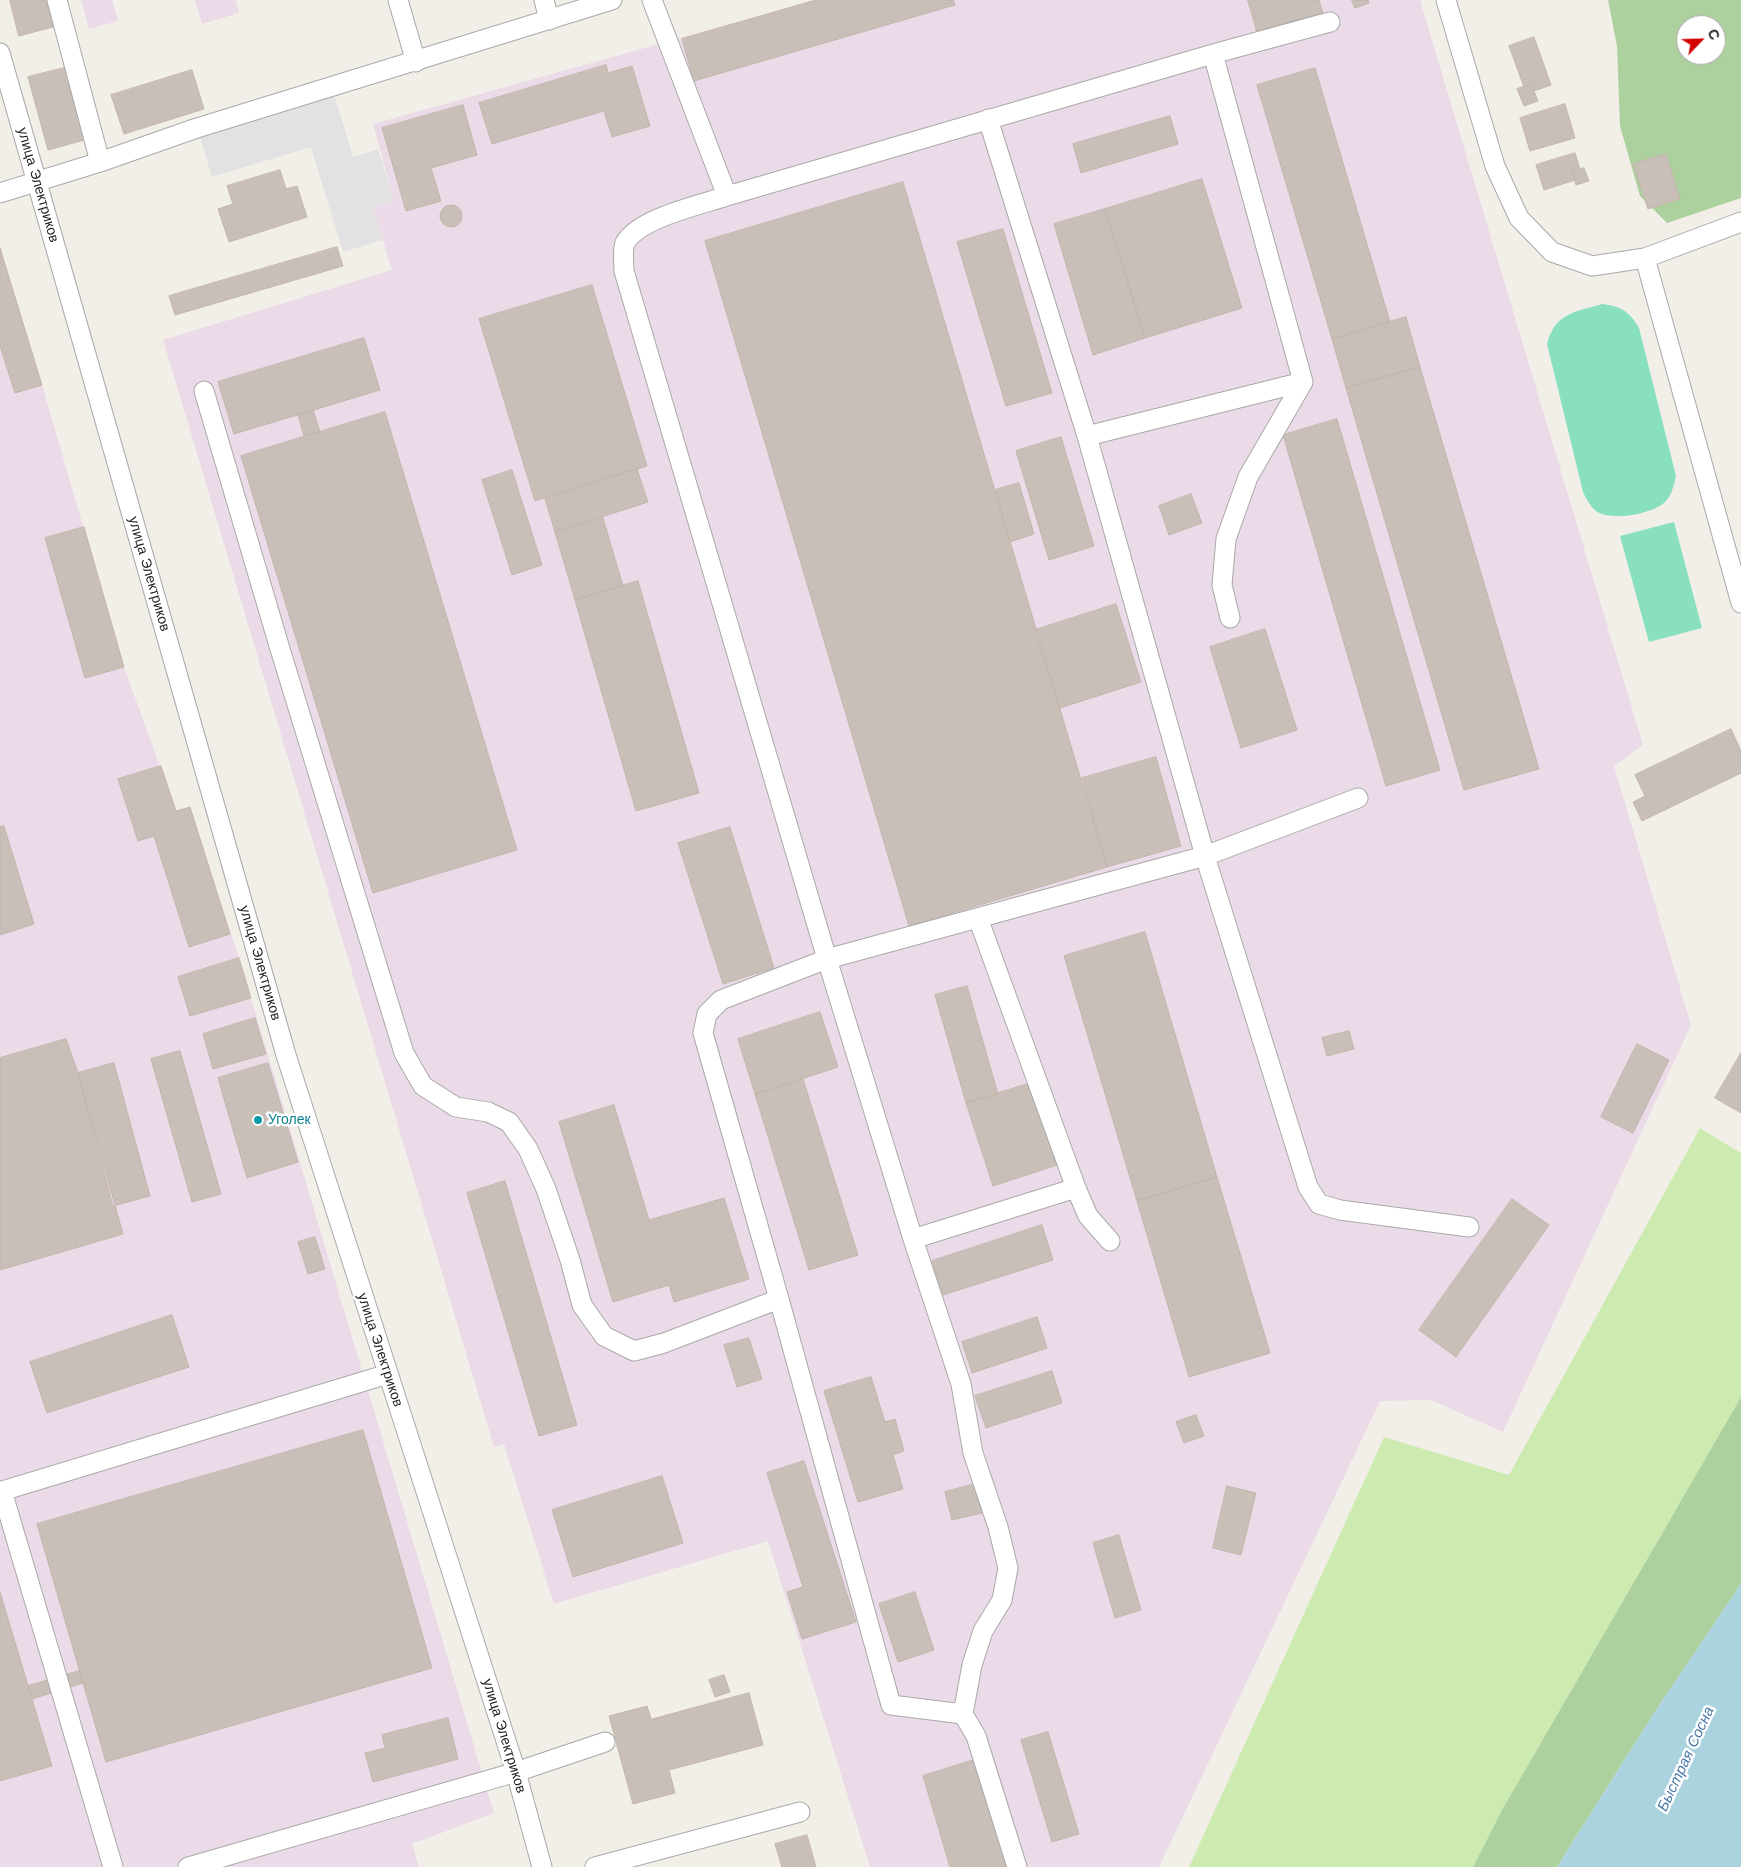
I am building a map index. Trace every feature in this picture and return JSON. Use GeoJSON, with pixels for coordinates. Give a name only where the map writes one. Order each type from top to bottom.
{"type":"FeatureCollection","features":[{"type":"Feature","properties":{"kind":"street"},"geometry":{"type":"LineString","coordinates":[[56,0],[100,162]]}},
{"type":"Feature","properties":{"kind":"street"},"geometry":{"type":"LineString","coordinates":[[398,0],[416,62]]}},
{"type":"Feature","properties":{"kind":"street"},"geometry":{"type":"LineString","coordinates":[[544,0],[549,20]]}},
{"type":"Feature","properties":{"kind":"street"},"geometry":{"type":"LineString","coordinates":[[0,193],[100,162],[197,128],[612,0]]}},
{"type":"Feature","properties":{"kind":"street"},"geometry":{"type":"LineString","coordinates":[[652,0],[727,196]]}},
{"type":"Feature","properties":{"kind":"street"},"geometry":{"type":"LineString","coordinates":[[1446,0],[1495,166],[1519,218],[1552,252],[1592,266],[1645,258],[1741,222]]}},
{"type":"Feature","properties":{"kind":"street"},"geometry":{"type":"LineString","coordinates":[[1017,1867],[976,1736],[963,1714],[972,1665],[983,1631],[1002,1600],[1008,1568],[998,1527],[973,1453],[961,1384],[913,1239],[827,960],[624,271],[624,245],[636,230],[659,219],[727,196],[1213,54],[1330,22]]}},
{"type":"Feature","properties":{"kind":"street","name":"улица Электриков"},"geometry":{"type":"LineString","coordinates":[[0,53],[286,1055],[516,1772],[542,1867]]}},
{"type":"Feature","properties":{"kind":"street"},"geometry":{"type":"LineString","coordinates":[[1213,54],[1303,382],[1248,477],[1226,539],[1222,585],[1230,618]]}},
{"type":"Feature","properties":{"kind":"street"},"geometry":{"type":"LineString","coordinates":[[988,119],[1087,436],[1205,856],[1308,1187],[1319,1204],[1340,1210],[1469,1227]]}},
{"type":"Feature","properties":{"kind":"street"},"geometry":{"type":"LineString","coordinates":[[1645,258],[1741,603]]}},
{"type":"Feature","properties":{"kind":"street"},"geometry":{"type":"LineString","coordinates":[[1087,436],[1303,382]]}},
{"type":"Feature","properties":{"kind":"street"},"geometry":{"type":"LineString","coordinates":[[204,391],[280,649],[404,1053],[423,1086],[456,1107],[488,1112],[509,1122],[514,1128],[528,1149],[546,1189],[570,1260],[582,1304],[604,1336],[634,1351],[664,1343],[780,1299]]}},
{"type":"Feature","properties":{"kind":"street"},"geometry":{"type":"LineString","coordinates":[[963,1714],[892,1705],[780,1299],[703,1033],[707,1014],[721,1000],[827,960],[1205,856],[1358,798]]}},
{"type":"Feature","properties":{"kind":"street"},"geometry":{"type":"LineString","coordinates":[[978,918],[1076,1188],[1088,1216],[1110,1242]]}},
{"type":"Feature","properties":{"kind":"street"},"geometry":{"type":"LineString","coordinates":[[913,1239],[1076,1188]]}},
{"type":"Feature","properties":{"kind":"street"},"geometry":{"type":"LineString","coordinates":[[112,1867],[1,1491],[388,1374]]}},
{"type":"Feature","properties":{"kind":"street"},"geometry":{"type":"LineString","coordinates":[[188,1867],[516,1772],[605,1742]]}},
{"type":"Feature","properties":{"kind":"street"},"geometry":{"type":"LineString","coordinates":[[595,1867],[800,1812]]}},
{"type":"Feature","properties":{"kind":"shaded area"},"geometry":{"type":"Polygon","coordinates":[[[81,0],[112,0],[118,21],[89,29],[81,0]]]}},
{"type":"Feature","properties":{"kind":"shaded area"},"geometry":{"type":"Polygon","coordinates":[[[195,0],[236,0],[239,13],[202,24],[195,0]]]}},
{"type":"Feature","properties":{"kind":"shaded area"},"geometry":{"type":"Polygon","coordinates":[[[816,0],[1420,0],[1643,745],[1614,766],[1691,1025],[1503,1432],[1431,1400],[1380,1401],[1159,1867],[870,1867],[768,1541],[554,1604],[504,1444],[494,1447],[163,340],[392,270],[373,207],[394,201],[373,124],[816,0]]]}},
{"type":"Feature","properties":{"kind":"shaded area"},"geometry":{"type":"Polygon","coordinates":[[[332,87],[353,157],[378,149],[394,201],[373,207],[383,240],[343,252],[311,147],[212,177],[197,128],[332,87]]]}},
{"type":"Feature","properties":{"kind":"shaded area"},"geometry":{"type":"Polygon","coordinates":[[[0,248],[124,667],[176,811],[190,807],[239,958],[494,1813],[412,1844],[419,1867],[0,1867],[0,248]]]}},
{"type":"Feature","properties":{"kind":"green space"},"geometry":{"type":"Polygon","coordinates":[[[1608,0],[1741,0],[1741,198],[1667,223],[1640,196],[1620,126],[1617,46],[1608,0]]]}},
{"type":"Feature","properties":{"kind":"green space"},"geometry":{"type":"Polygon","coordinates":[[[1602,304],[1620,308],[1632,318],[1639,328],[1676,476],[1674,486],[1666,501],[1652,510],[1632,515],[1612,516],[1596,511],[1583,492],[1547,344],[1555,326],[1567,315],[1602,304]]]}},
{"type":"Feature","properties":{"kind":"green space"},"geometry":{"type":"Polygon","coordinates":[[[1674,522],[1702,628],[1649,642],[1620,536],[1674,522]]]}},
{"type":"Feature","properties":{"kind":"green space"},"geometry":{"type":"Polygon","coordinates":[[[1700,1128],[1741,1153],[1741,1397],[1502,1810],[1473,1867],[1189,1867],[1384,1437],[1509,1475],[1700,1128]]]}},
{"type":"Feature","properties":{"kind":"green space"},"geometry":{"type":"Polygon","coordinates":[[[1741,1397],[1741,1584],[1656,1710],[1557,1867],[1473,1867],[1502,1810],[1741,1397]]]}},
{"type":"Feature","properties":{"kind":"water","name":"Быстрая Сосна"},"geometry":{"type":"Polygon","coordinates":[[[1741,1584],[1741,1867],[1557,1867],[1656,1710],[1741,1584]]]}},
{"type":"Feature","properties":{"kind":"building"},"geometry":{"type":"Polygon","coordinates":[[[10,0],[46,0],[53,27],[19,36],[10,0]]]}},
{"type":"Feature","properties":{"kind":"building"},"geometry":{"type":"Polygon","coordinates":[[[816,0],[953,0],[955,5],[694,81],[682,39],[816,0]]]}},
{"type":"Feature","properties":{"kind":"building"},"geometry":{"type":"Polygon","coordinates":[[[1248,0],[1319,0],[1323,13],[1257,31],[1248,0]]]}},
{"type":"Feature","properties":{"kind":"building"},"geometry":{"type":"Polygon","coordinates":[[[1352,0],[1368,0],[1369,3],[1355,8],[1352,0]]]}},
{"type":"Feature","properties":{"kind":"building"},"geometry":{"type":"Polygon","coordinates":[[[1534,37],[1551,85],[1534,91],[1531,84],[1524,87],[1509,46],[1534,37]]]}},
{"type":"Feature","properties":{"kind":"building"},"geometry":{"type":"Polygon","coordinates":[[[606,65],[608,73],[632,66],[650,126],[612,137],[604,111],[492,144],[479,103],[606,65]]]}},
{"type":"Feature","properties":{"kind":"building"},"geometry":{"type":"Polygon","coordinates":[[[68,67],[88,139],[48,150],[28,77],[68,67]]]}},
{"type":"Feature","properties":{"kind":"building"},"geometry":{"type":"Polygon","coordinates":[[[1315,68],[1390,322],[1332,339],[1257,85],[1315,68]]]}},
{"type":"Feature","properties":{"kind":"building"},"geometry":{"type":"Polygon","coordinates":[[[192,70],[204,109],[124,134],[111,95],[192,70]]]}},
{"type":"Feature","properties":{"kind":"building"},"geometry":{"type":"Polygon","coordinates":[[[1531,84],[1538,101],[1524,106],[1517,89],[1531,84]]]}},
{"type":"Feature","properties":{"kind":"building"},"geometry":{"type":"Polygon","coordinates":[[[1565,104],[1575,138],[1530,151],[1520,118],[1565,104]]]}},
{"type":"Feature","properties":{"kind":"building"},"geometry":{"type":"Polygon","coordinates":[[[463,105],[477,155],[431,168],[441,201],[406,211],[382,128],[463,105]]]}},
{"type":"Feature","properties":{"kind":"building"},"geometry":{"type":"Polygon","coordinates":[[[1170,116],[1178,144],[1081,173],[1073,144],[1170,116]]]}},
{"type":"Feature","properties":{"kind":"building"},"geometry":{"type":"Polygon","coordinates":[[[1575,153],[1580,169],[1572,172],[1575,180],[1544,190],[1536,165],[1575,153]]]}},
{"type":"Feature","properties":{"kind":"building"},"geometry":{"type":"Polygon","coordinates":[[[1666,154],[1680,199],[1648,209],[1633,164],[1666,154]]]}},
{"type":"Feature","properties":{"kind":"building"},"geometry":{"type":"Polygon","coordinates":[[[1584,168],[1589,181],[1576,185],[1572,172],[1584,168]]]}},
{"type":"Feature","properties":{"kind":"building"},"geometry":{"type":"Polygon","coordinates":[[[280,170],[286,189],[297,186],[307,217],[229,242],[218,209],[233,204],[227,186],[280,170]]]}},
{"type":"Feature","properties":{"kind":"building"},"geometry":{"type":"Polygon","coordinates":[[[1202,179],[1242,308],[1145,338],[1105,209],[1202,179]]]}},
{"type":"Feature","properties":{"kind":"building"},"geometry":{"type":"Polygon","coordinates":[[[903,182],[1107,867],[909,926],[705,241],[903,182]]]}},
{"type":"Feature","properties":{"kind":"building"},"geometry":{"type":"Polygon","coordinates":[[[451,205],[459,208],[462,216],[459,224],[451,227],[443,224],[440,216],[443,208],[451,205]]]}},
{"type":"Feature","properties":{"kind":"building"},"geometry":{"type":"Polygon","coordinates":[[[1105,209],[1145,338],[1093,355],[1054,224],[1105,209]]]}},
{"type":"Feature","properties":{"kind":"building"},"geometry":{"type":"Polygon","coordinates":[[[1003,229],[1052,393],[1006,406],[957,242],[1003,229]]]}},
{"type":"Feature","properties":{"kind":"building"},"geometry":{"type":"Polygon","coordinates":[[[337,247],[343,266],[175,315],[169,296],[337,247]]]}},
{"type":"Feature","properties":{"kind":"building"},"geometry":{"type":"Polygon","coordinates":[[[0,248],[42,385],[15,393],[0,346],[0,248]]]}},
{"type":"Feature","properties":{"kind":"building"},"geometry":{"type":"Polygon","coordinates":[[[592,285],[647,466],[535,501],[479,319],[592,285]]]}},
{"type":"Feature","properties":{"kind":"building"},"geometry":{"type":"Polygon","coordinates":[[[1406,317],[1420,367],[1346,388],[1332,339],[1406,317]]]}},
{"type":"Feature","properties":{"kind":"building"},"geometry":{"type":"Polygon","coordinates":[[[364,338],[380,390],[234,434],[218,382],[364,338]]]}},
{"type":"Feature","properties":{"kind":"building"},"geometry":{"type":"Polygon","coordinates":[[[1420,367],[1539,769],[1464,790],[1346,388],[1420,367]]]}},
{"type":"Feature","properties":{"kind":"building"},"geometry":{"type":"Polygon","coordinates":[[[313,410],[320,432],[304,436],[298,415],[313,410]]]}},
{"type":"Feature","properties":{"kind":"building"},"geometry":{"type":"Polygon","coordinates":[[[385,412],[517,850],[373,893],[241,456],[385,412]]]}},
{"type":"Feature","properties":{"kind":"building"},"geometry":{"type":"Polygon","coordinates":[[[1337,419],[1440,770],[1386,786],[1283,435],[1337,419]]]}},
{"type":"Feature","properties":{"kind":"building"},"geometry":{"type":"Polygon","coordinates":[[[1061,437],[1094,546],[1049,560],[1016,451],[1061,437]]]}},
{"type":"Feature","properties":{"kind":"building"},"geometry":{"type":"Polygon","coordinates":[[[637,469],[648,502],[555,532],[545,499],[637,469]]]}},
{"type":"Feature","properties":{"kind":"building"},"geometry":{"type":"Polygon","coordinates":[[[512,470],[542,565],[512,575],[482,480],[512,470]]]}},
{"type":"Feature","properties":{"kind":"building"},"geometry":{"type":"Polygon","coordinates":[[[1019,483],[1034,534],[1010,542],[995,490],[1019,483]]]}},
{"type":"Feature","properties":{"kind":"building"},"geometry":{"type":"Polygon","coordinates":[[[1191,494],[1202,523],[1169,535],[1159,506],[1191,494]]]}},
{"type":"Feature","properties":{"kind":"building"},"geometry":{"type":"Polygon","coordinates":[[[603,518],[623,586],[575,600],[555,532],[603,518]]]}},
{"type":"Feature","properties":{"kind":"building"},"geometry":{"type":"Polygon","coordinates":[[[84,527],[124,667],[85,678],[45,538],[84,527]]]}},
{"type":"Feature","properties":{"kind":"building"},"geometry":{"type":"Polygon","coordinates":[[[638,581],[699,793],[636,811],[575,600],[638,581]]]}},
{"type":"Feature","properties":{"kind":"building"},"geometry":{"type":"Polygon","coordinates":[[[1116,604],[1141,682],[1060,708],[1035,630],[1116,604]]]}},
{"type":"Feature","properties":{"kind":"building"},"geometry":{"type":"Polygon","coordinates":[[[1265,629],[1297,730],[1241,748],[1210,647],[1265,629]]]}},
{"type":"Feature","properties":{"kind":"building"},"geometry":{"type":"Polygon","coordinates":[[[1731,729],[1741,751],[1741,773],[1642,821],[1633,802],[1645,796],[1635,775],[1731,729]]]}},
{"type":"Feature","properties":{"kind":"building"},"geometry":{"type":"Polygon","coordinates":[[[1156,757],[1181,846],[1107,867],[1082,778],[1156,757]]]}},
{"type":"Feature","properties":{"kind":"building"},"geometry":{"type":"Polygon","coordinates":[[[161,766],[176,811],[190,807],[230,934],[189,947],[154,836],[138,841],[118,779],[161,766]]]}},
{"type":"Feature","properties":{"kind":"building"},"geometry":{"type":"Polygon","coordinates":[[[4,826],[34,924],[0,935],[0,827],[4,826]]]}},
{"type":"Feature","properties":{"kind":"building"},"geometry":{"type":"Polygon","coordinates":[[[730,827],[774,968],[723,984],[678,843],[730,827]]]}},
{"type":"Feature","properties":{"kind":"building"},"geometry":{"type":"Polygon","coordinates":[[[1145,932],[1217,1177],[1137,1201],[1064,956],[1145,932]]]}},
{"type":"Feature","properties":{"kind":"building"},"geometry":{"type":"Polygon","coordinates":[[[239,958],[251,998],[190,1016],[178,977],[239,958]]]}},
{"type":"Feature","properties":{"kind":"building"},"geometry":{"type":"Polygon","coordinates":[[[967,986],[998,1094],[966,1103],[935,995],[967,986]]]}},
{"type":"Feature","properties":{"kind":"building"},"geometry":{"type":"Polygon","coordinates":[[[820,1012],[838,1067],[755,1094],[738,1039],[820,1012]]]}},
{"type":"Feature","properties":{"kind":"building"},"geometry":{"type":"Polygon","coordinates":[[[255,1018],[266,1054],[213,1069],[203,1034],[255,1018]]]}},
{"type":"Feature","properties":{"kind":"building"},"geometry":{"type":"Polygon","coordinates":[[[1349,1031],[1354,1049],[1327,1056],[1322,1038],[1349,1031]]]}},
{"type":"Feature","properties":{"kind":"building"},"geometry":{"type":"Polygon","coordinates":[[[66,1039],[78,1073],[123,1234],[0,1270],[0,1058],[66,1039]]]}},
{"type":"Feature","properties":{"kind":"building"},"geometry":{"type":"Polygon","coordinates":[[[1637,1044],[1669,1060],[1633,1133],[1601,1117],[1637,1044]]]}},
{"type":"Feature","properties":{"kind":"building"},"geometry":{"type":"Polygon","coordinates":[[[180,1051],[221,1194],[192,1202],[151,1059],[180,1051]]]}},
{"type":"Feature","properties":{"kind":"building"},"geometry":{"type":"Polygon","coordinates":[[[1741,1053],[1741,1113],[1715,1098],[1741,1053]]]}},
{"type":"Feature","properties":{"kind":"building"},"geometry":{"type":"Polygon","coordinates":[[[114,1063],[150,1196],[113,1206],[78,1073],[114,1063]]]}},
{"type":"Feature","properties":{"kind":"building","name":"Уголек"},"geometry":{"type":"Polygon","coordinates":[[[268,1063],[298,1162],[247,1178],[218,1078],[268,1063]]]}},
{"type":"Feature","properties":{"kind":"building"},"geometry":{"type":"Polygon","coordinates":[[[803,1079],[858,1255],[809,1270],[755,1094],[803,1079]]]}},
{"type":"Feature","properties":{"kind":"building"},"geometry":{"type":"Polygon","coordinates":[[[1031,1083],[1057,1165],[993,1186],[966,1103],[1031,1083]]]}},
{"type":"Feature","properties":{"kind":"building"},"geometry":{"type":"Polygon","coordinates":[[[614,1105],[649,1220],[724,1198],[749,1279],[674,1302],[669,1285],[613,1302],[559,1122],[614,1105]]]}},
{"type":"Feature","properties":{"kind":"building"},"geometry":{"type":"Polygon","coordinates":[[[1217,1177],[1270,1353],[1189,1377],[1137,1201],[1217,1177]]]}},
{"type":"Feature","properties":{"kind":"building"},"geometry":{"type":"Polygon","coordinates":[[[505,1181],[577,1425],[539,1436],[467,1193],[505,1181]]]}},
{"type":"Feature","properties":{"kind":"building"},"geometry":{"type":"Polygon","coordinates":[[[1512,1199],[1549,1225],[1456,1357],[1419,1330],[1512,1199]]]}},
{"type":"Feature","properties":{"kind":"building"},"geometry":{"type":"Polygon","coordinates":[[[1042,1225],[1053,1260],[943,1295],[932,1261],[1042,1225]]]}},
{"type":"Feature","properties":{"kind":"building"},"geometry":{"type":"Polygon","coordinates":[[[315,1237],[325,1269],[308,1274],[298,1242],[315,1237]]]}},
{"type":"Feature","properties":{"kind":"building"},"geometry":{"type":"Polygon","coordinates":[[[172,1315],[189,1367],[47,1413],[30,1362],[172,1315]]]}},
{"type":"Feature","properties":{"kind":"building"},"geometry":{"type":"Polygon","coordinates":[[[1037,1317],[1047,1348],[972,1373],[962,1342],[1037,1317]]]}},
{"type":"Feature","properties":{"kind":"building"},"geometry":{"type":"Polygon","coordinates":[[[749,1338],[762,1379],[737,1387],[724,1345],[749,1338]]]}},
{"type":"Feature","properties":{"kind":"building"},"geometry":{"type":"Polygon","coordinates":[[[1052,1371],[1062,1403],[986,1428],[975,1396],[1052,1371]]]}},
{"type":"Feature","properties":{"kind":"building"},"geometry":{"type":"Polygon","coordinates":[[[871,1377],[885,1422],[895,1419],[904,1451],[893,1455],[903,1489],[858,1502],[824,1391],[871,1377]]]}},
{"type":"Feature","properties":{"kind":"building"},"geometry":{"type":"Polygon","coordinates":[[[1196,1415],[1204,1436],[1184,1443],[1176,1422],[1196,1415]]]}},
{"type":"Feature","properties":{"kind":"building"},"geometry":{"type":"Polygon","coordinates":[[[363,1430],[432,1668],[106,1762],[37,1524],[363,1430]]]}},
{"type":"Feature","properties":{"kind":"building"},"geometry":{"type":"Polygon","coordinates":[[[804,1461],[856,1622],[802,1639],[787,1592],[803,1587],[767,1473],[804,1461]]]}},
{"type":"Feature","properties":{"kind":"building"},"geometry":{"type":"Polygon","coordinates":[[[662,1476],[683,1543],[573,1577],[552,1510],[662,1476]]]}},
{"type":"Feature","properties":{"kind":"building"},"geometry":{"type":"Polygon","coordinates":[[[975,1484],[982,1513],[952,1520],[945,1492],[975,1484]]]}},
{"type":"Feature","properties":{"kind":"building"},"geometry":{"type":"Polygon","coordinates":[[[1227,1486],[1256,1493],[1241,1555],[1213,1548],[1227,1486]]]}},
{"type":"Feature","properties":{"kind":"building"},"geometry":{"type":"Polygon","coordinates":[[[1119,1535],[1141,1610],[1115,1618],[1093,1543],[1119,1535]]]}},
{"type":"Feature","properties":{"kind":"building"},"geometry":{"type":"Polygon","coordinates":[[[0,1592],[52,1766],[0,1781],[0,1592]]]}},
{"type":"Feature","properties":{"kind":"building"},"geometry":{"type":"Polygon","coordinates":[[[915,1592],[934,1650],[898,1662],[879,1604],[915,1592]]]}},
{"type":"Feature","properties":{"kind":"building"},"geometry":{"type":"Polygon","coordinates":[[[79,1671],[83,1683],[32,1699],[28,1686],[79,1671]]]}},
{"type":"Feature","properties":{"kind":"building"},"geometry":{"type":"Polygon","coordinates":[[[724,1675],[730,1692],[715,1697],[709,1680],[724,1675]]]}},
{"type":"Feature","properties":{"kind":"building"},"geometry":{"type":"Polygon","coordinates":[[[749,1693],[763,1745],[669,1770],[675,1793],[633,1804],[609,1716],[647,1706],[651,1719],[749,1693]]]}},
{"type":"Feature","properties":{"kind":"building"},"geometry":{"type":"Polygon","coordinates":[[[448,1718],[458,1759],[373,1782],[365,1753],[385,1748],[382,1735],[448,1718]]]}},
{"type":"Feature","properties":{"kind":"building"},"geometry":{"type":"Polygon","coordinates":[[[1048,1732],[1079,1834],[1052,1842],[1021,1740],[1048,1732]]]}},
{"type":"Feature","properties":{"kind":"building"},"geometry":{"type":"Polygon","coordinates":[[[977,1759],[1010,1867],[950,1867],[923,1776],[977,1759]]]}},
{"type":"Feature","properties":{"kind":"building"},"geometry":{"type":"Polygon","coordinates":[[[807,1835],[816,1867],[782,1867],[775,1844],[807,1835]]]}},
{"type":"Feature","properties":{"kind":"place","name":"Уголек"},"geometry":{"type":"Point","coordinates":[258,1120]}}]}
